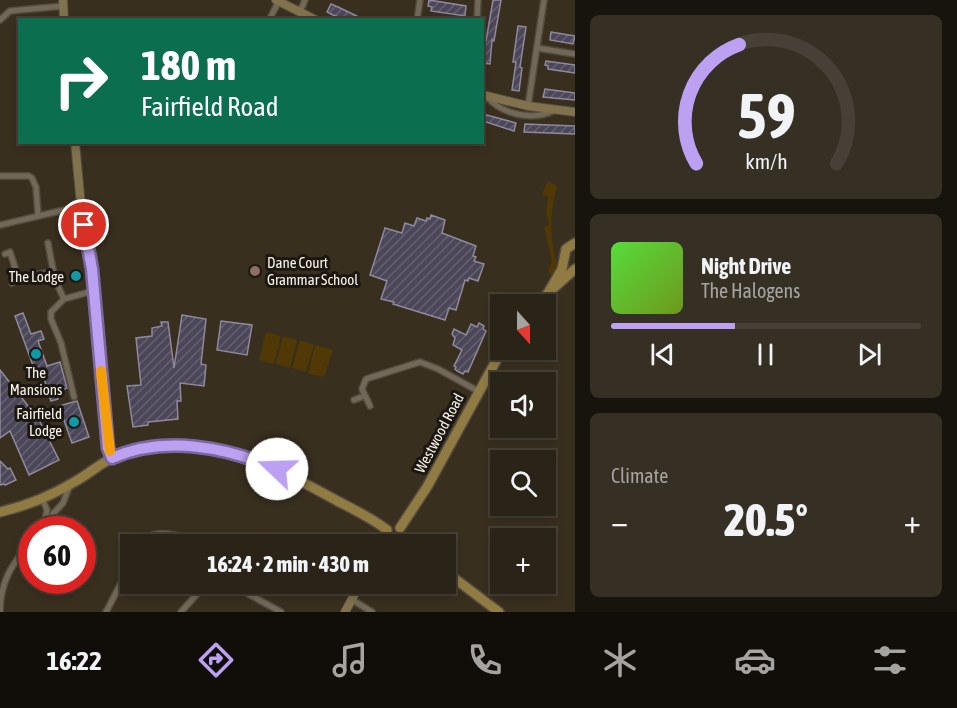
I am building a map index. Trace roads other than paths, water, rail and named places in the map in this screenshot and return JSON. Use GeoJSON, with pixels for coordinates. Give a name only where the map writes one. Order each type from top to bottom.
{"type":"FeatureCollection","features":[{"type":"Feature","properties":{"kind":"main road"},"geometry":{"type":"LineString","coordinates":[[548,293],[560,275],[566,249],[574,243]]}},
{"type":"Feature","properties":{"kind":"main road"},"geometry":{"type":"LineString","coordinates":[[565,258],[569,263],[574,264]]}},
{"type":"Feature","properties":{"kind":"main road"},"geometry":{"type":"LineString","coordinates":[[548,293],[574,269]]}},
{"type":"Feature","properties":{"kind":"main road","name":"Westwood Road"},"geometry":{"type":"LineString","coordinates":[[400,528],[416,506],[496,360]]}},
{"type":"Feature","properties":{"kind":"main road"},"geometry":{"type":"LineString","coordinates":[[0,512],[42,498],[70,485],[112,458],[135,449],[181,446],[221,450],[257,460],[287,473],[387,530]]}},
{"type":"Feature","properties":{"kind":"main road"},"geometry":{"type":"LineString","coordinates":[[387,530],[394,526],[400,528],[403,534]]}},
{"type":"Feature","properties":{"kind":"main road"},"geometry":{"type":"LineString","coordinates":[[386,534],[387,530]]}},
{"type":"Feature","properties":{"kind":"main road"},"geometry":{"type":"LineString","coordinates":[[456,580],[499,612]]}},
{"type":"Feature","properties":{"kind":"street"},"geometry":{"type":"LineString","coordinates":[[300,12],[305,0]]}},
{"type":"Feature","properties":{"kind":"street"},"geometry":{"type":"LineString","coordinates":[[417,18],[420,0]]}},
{"type":"Feature","properties":{"kind":"street"},"geometry":{"type":"LineString","coordinates":[[477,18],[478,0]]}},
{"type":"Feature","properties":{"kind":"street"},"geometry":{"type":"LineString","coordinates":[[528,106],[544,0]]}},
{"type":"Feature","properties":{"kind":"street"},"geometry":{"type":"LineString","coordinates":[[270,18],[277,1],[312,18]]}},
{"type":"Feature","properties":{"kind":"street"},"geometry":{"type":"LineString","coordinates":[[0,21],[10,11],[63,3],[64,18]]}},
{"type":"Feature","properties":{"kind":"street"},"geometry":{"type":"LineString","coordinates":[[537,48],[574,54]]}},
{"type":"Feature","properties":{"kind":"street"},"geometry":{"type":"LineString","coordinates":[[484,95],[528,106],[574,112]]}},
{"type":"Feature","properties":{"kind":"street"},"geometry":{"type":"LineString","coordinates":[[484,95],[493,105],[521,115],[544,115],[555,110]]}},
{"type":"Feature","properties":{"kind":"street"},"geometry":{"type":"LineString","coordinates":[[75,144],[81,206],[92,269],[108,448],[112,458]]}},
{"type":"Feature","properties":{"kind":"street"},"geometry":{"type":"LineString","coordinates":[[3,174],[32,178],[36,187],[38,215]]}},
{"type":"Feature","properties":{"kind":"street"},"geometry":{"type":"LineString","coordinates":[[0,225],[81,206]]}},
{"type":"Feature","properties":{"kind":"street"},"geometry":{"type":"LineString","coordinates":[[48,243],[55,280],[64,299]]}},
{"type":"Feature","properties":{"kind":"street"},"geometry":{"type":"LineString","coordinates":[[5,254],[10,252],[18,277]]}},
{"type":"Feature","properties":{"kind":"street"},"geometry":{"type":"LineString","coordinates":[[12,283],[18,277],[53,272]]}},
{"type":"Feature","properties":{"kind":"street"},"geometry":{"type":"LineString","coordinates":[[74,397],[63,351],[51,319],[51,312],[64,299],[93,291]]}},
{"type":"Feature","properties":{"kind":"street"},"geometry":{"type":"LineString","coordinates":[[370,406],[364,396],[363,383],[370,376],[420,362],[478,391]]}},
{"type":"Feature","properties":{"kind":"street"},"geometry":{"type":"LineString","coordinates":[[354,400],[364,396]]}},
{"type":"Feature","properties":{"kind":"street"},"geometry":{"type":"LineString","coordinates":[[50,516],[67,496],[70,485]]}},
{"type":"Feature","properties":{"kind":"street"},"geometry":{"type":"LineString","coordinates":[[42,498],[47,510],[46,516]]}},
{"type":"Feature","properties":{"kind":"street"},"geometry":{"type":"LineString","coordinates":[[47,510],[58,508]]}},
{"type":"Feature","properties":{"kind":"street"},"geometry":{"type":"LineString","coordinates":[[0,612],[0,597],[4,582],[18,557]]}},
{"type":"Feature","properties":{"kind":"street"},"geometry":{"type":"LineString","coordinates":[[106,612],[120,585]]}},
{"type":"Feature","properties":{"kind":"street"},"geometry":{"type":"LineString","coordinates":[[181,612],[197,594]]}},
{"type":"Feature","properties":{"kind":"street"},"geometry":{"type":"LineString","coordinates":[[247,594],[271,610],[281,612]]}},
{"type":"Feature","properties":{"kind":"street"},"geometry":{"type":"LineString","coordinates":[[345,612],[354,594]]}},
{"type":"Feature","properties":{"kind":"street"},"geometry":{"type":"LineString","coordinates":[[351,599],[372,612]]}},
{"type":"Feature","properties":{"kind":"place","name":"Dane Court Grammar School"},"geometry":{"type":"Point","coordinates":[255,271]}},
{"type":"Feature","properties":{"kind":"place","name":"The Lodge"},"geometry":{"type":"Point","coordinates":[76,276]}},
{"type":"Feature","properties":{"kind":"place","name":"The Mansions"},"geometry":{"type":"Point","coordinates":[36,354]}},
{"type":"Feature","properties":{"kind":"place","name":"Fairfield Lodge"},"geometry":{"type":"Point","coordinates":[74,422]}}]}
